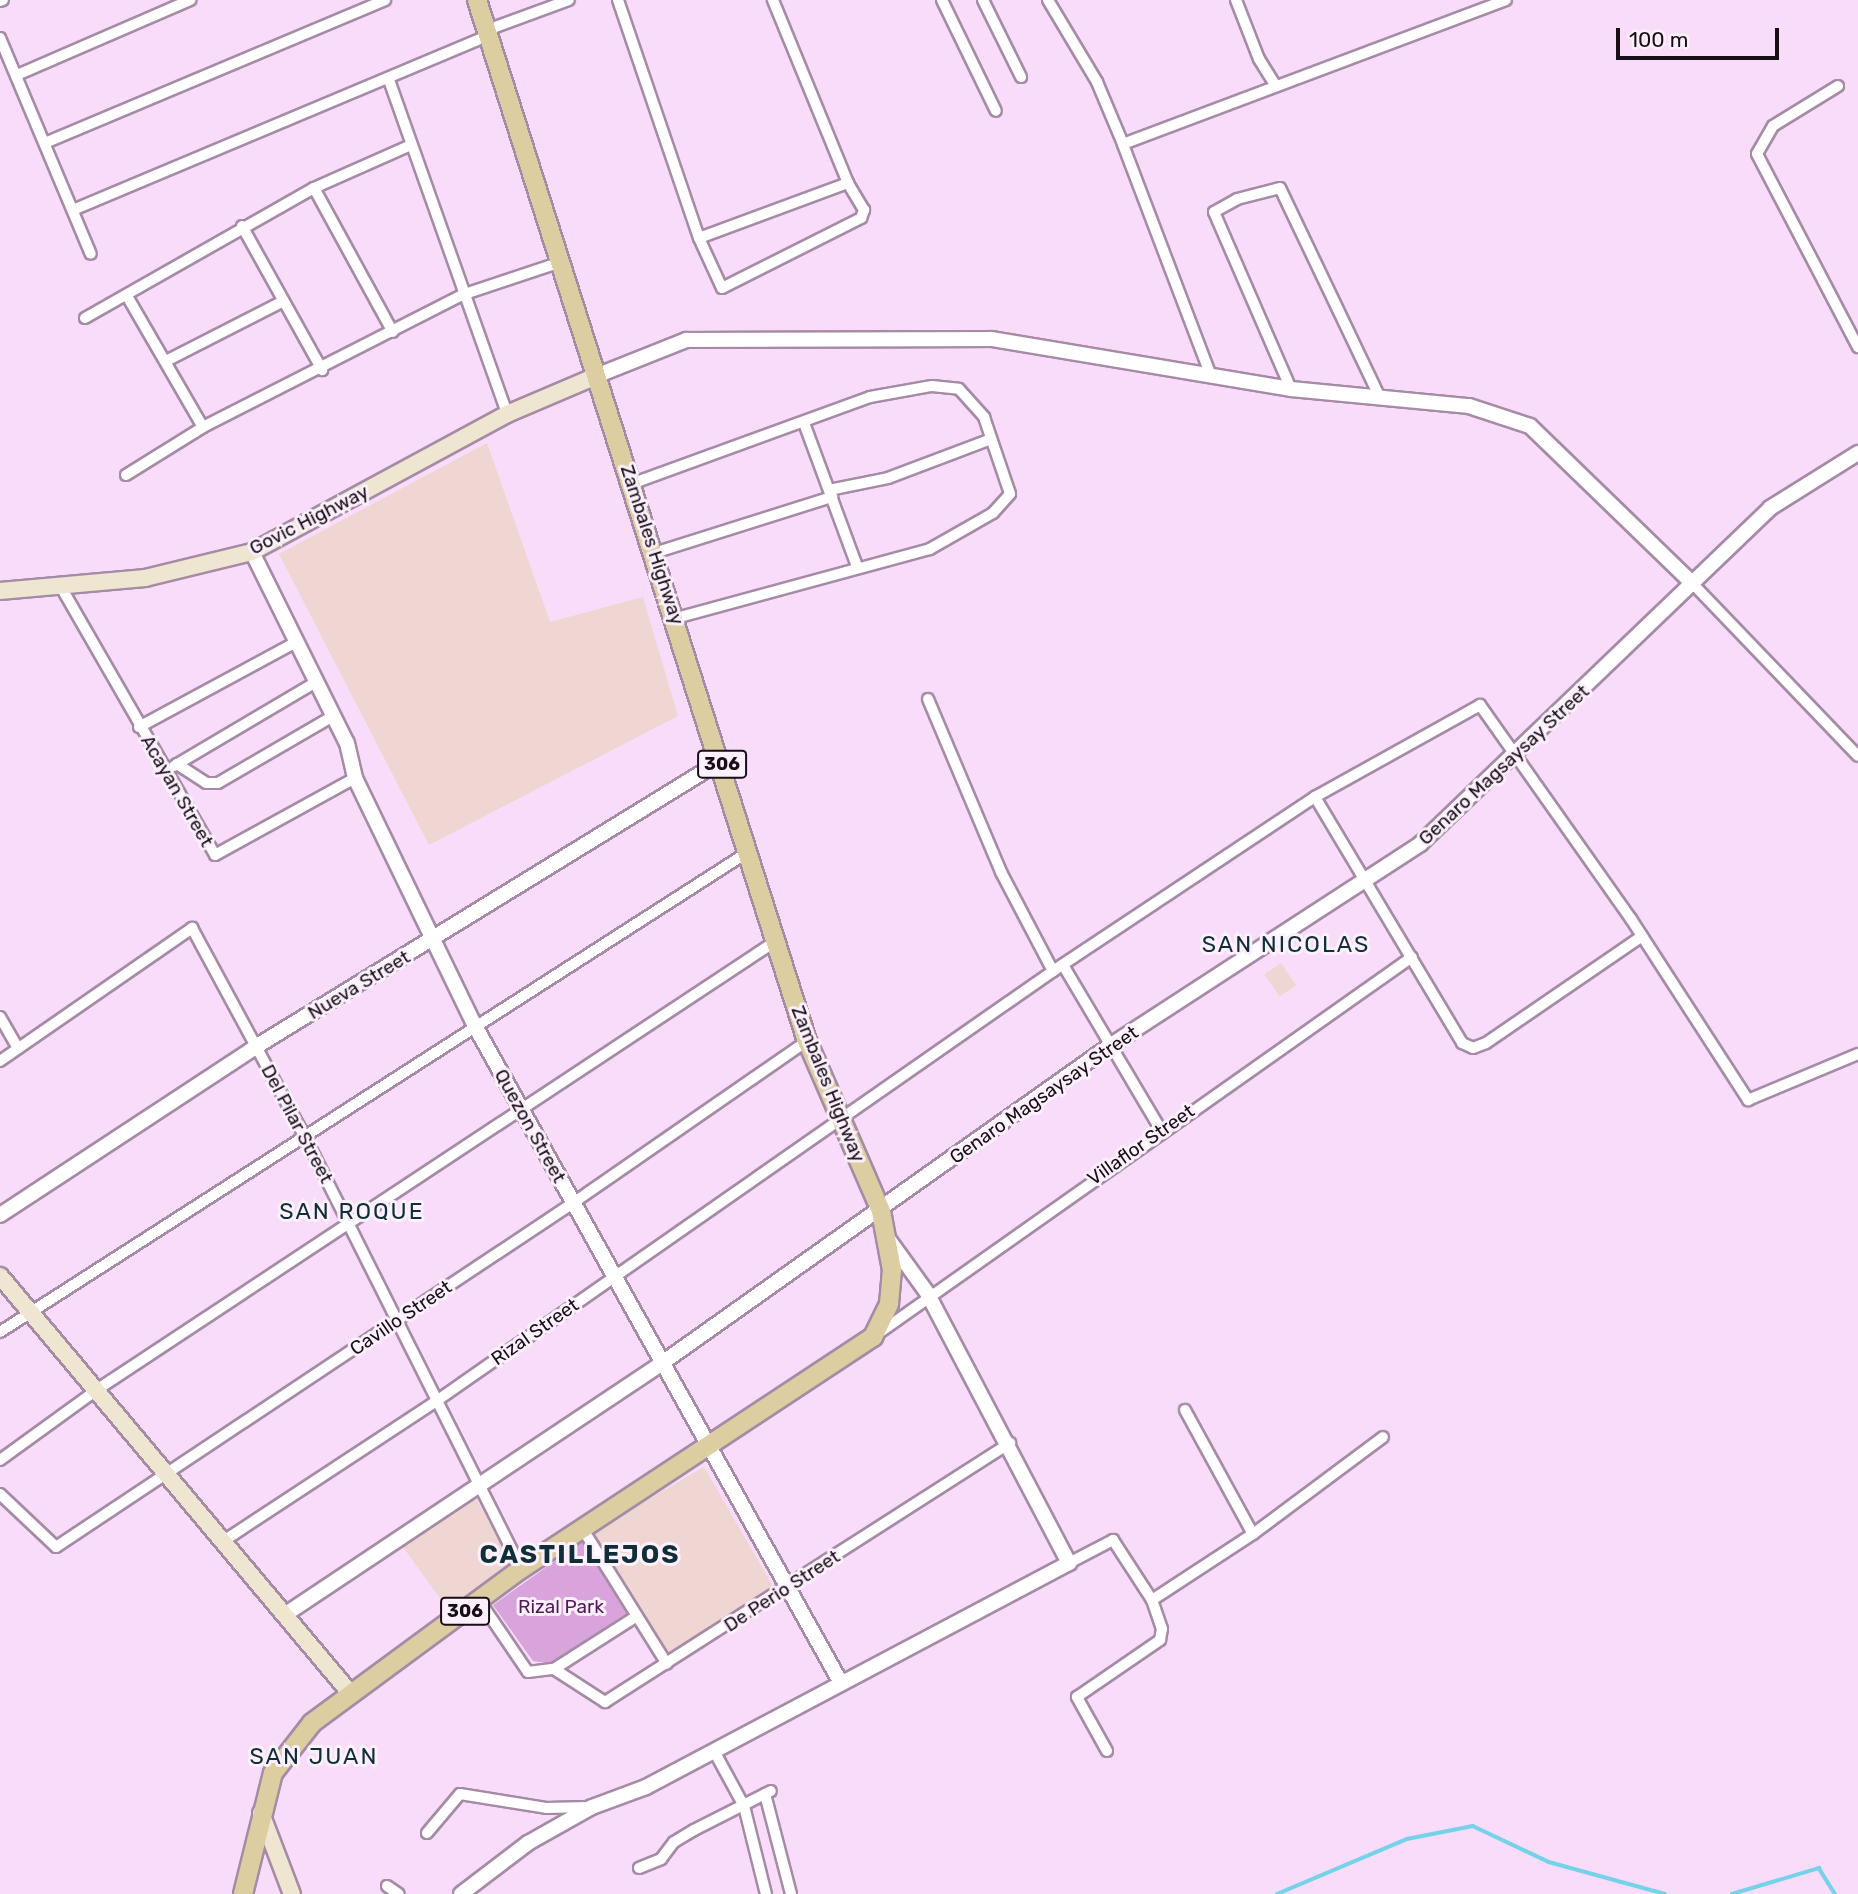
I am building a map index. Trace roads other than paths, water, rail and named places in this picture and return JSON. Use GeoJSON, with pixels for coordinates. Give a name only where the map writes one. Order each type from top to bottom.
{"type":"FeatureCollection","features":[{"type":"Feature","properties":{"kind":"main road","name":"Zambales Highway"},"geometry":{"type":"LineString","coordinates":[[477,0],[676,618],[807,1041],[881,1211],[889,1240],[889,1304],[873,1337]]}},
{"type":"Feature","properties":{"kind":"main road","name":"Govic Highway"},"geometry":{"type":"LineString","coordinates":[[0,591],[145,578],[252,552],[507,414],[596,376]]}},
{"type":"Feature","properties":{"kind":"main road"},"geometry":{"type":"LineString","coordinates":[[0,1276],[226,1540],[351,1695]]}},
{"type":"Feature","properties":{"kind":"main road","name":"306"},"geometry":{"type":"LineString","coordinates":[[243,1894],[273,1773],[291,1745],[351,1695],[521,1569],[873,1337]]}},
{"type":"Feature","properties":{"kind":"main road"},"geometry":{"type":"LineString","coordinates":[[261,1813],[292,1894]]}},
{"type":"Feature","properties":{"kind":"street"},"geometry":{"type":"LineString","coordinates":[[17,75],[190,0]]}},
{"type":"Feature","properties":{"kind":"street"},"geometry":{"type":"LineString","coordinates":[[44,143],[384,0]]}},
{"type":"Feature","properties":{"kind":"street"},"geometry":{"type":"LineString","coordinates":[[73,210],[389,80],[488,33],[569,0]]}},
{"type":"Feature","properties":{"kind":"street"},"geometry":{"type":"LineString","coordinates":[[618,0],[699,238],[722,288],[861,218],[864,211],[848,183],[774,0]]}},
{"type":"Feature","properties":{"kind":"street"},"geometry":{"type":"LineString","coordinates":[[942,0],[996,111]]}},
{"type":"Feature","properties":{"kind":"street"},"geometry":{"type":"LineString","coordinates":[[983,0],[1021,77]]}},
{"type":"Feature","properties":{"kind":"street"},"geometry":{"type":"LineString","coordinates":[[1048,0],[1097,82],[1211,376]]}},
{"type":"Feature","properties":{"kind":"street"},"geometry":{"type":"LineString","coordinates":[[1236,0],[1259,60],[1276,86]]}},
{"type":"Feature","properties":{"kind":"street"},"geometry":{"type":"LineString","coordinates":[[1123,144],[1506,0]]}},
{"type":"Feature","properties":{"kind":"street"},"geometry":{"type":"LineString","coordinates":[[0,38],[91,254]]}},
{"type":"Feature","properties":{"kind":"street"},"geometry":{"type":"LineString","coordinates":[[389,80],[462,295],[507,414]]}},
{"type":"Feature","properties":{"kind":"street"},"geometry":{"type":"LineString","coordinates":[[1838,86],[1773,126],[1758,154],[1858,347]]}},
{"type":"Feature","properties":{"kind":"street"},"geometry":{"type":"LineString","coordinates":[[85,318],[314,188],[411,145]]}},
{"type":"Feature","properties":{"kind":"street"},"geometry":{"type":"LineString","coordinates":[[699,238],[848,183]]}},
{"type":"Feature","properties":{"kind":"street"},"geometry":{"type":"LineString","coordinates":[[314,188],[393,331]]}},
{"type":"Feature","properties":{"kind":"street"},"geometry":{"type":"LineString","coordinates":[[1291,389],[1214,212],[1237,199],[1280,188],[1380,398]]}},
{"type":"Feature","properties":{"kind":"street"},"geometry":{"type":"LineString","coordinates":[[243,226],[322,370]]}},
{"type":"Feature","properties":{"kind":"street"},"geometry":{"type":"LineString","coordinates":[[126,475],[203,427],[322,370],[462,295],[561,262]]}},
{"type":"Feature","properties":{"kind":"street"},"geometry":{"type":"LineString","coordinates":[[127,296],[203,427]]}},
{"type":"Feature","properties":{"kind":"street"},"geometry":{"type":"LineString","coordinates":[[166,360],[284,301]]}},
{"type":"Feature","properties":{"kind":"street"},"geometry":{"type":"LineString","coordinates":[[596,376],[686,340],[992,339],[1291,389],[1469,406],[1530,426],[1693,584],[1858,756]]}},
{"type":"Feature","properties":{"kind":"street"},"geometry":{"type":"LineString","coordinates":[[631,484],[870,397],[932,386],[959,389],[984,417],[1010,494],[993,513],[930,549],[857,566],[676,618]]}},
{"type":"Feature","properties":{"kind":"street"},"geometry":{"type":"LineString","coordinates":[[804,423],[857,566]]}},
{"type":"Feature","properties":{"kind":"street"},"geometry":{"type":"LineString","coordinates":[[654,553],[830,494],[888,478],[991,439]]}},
{"type":"Feature","properties":{"kind":"street","name":"Genaro Magsaysay Street"},"geometry":{"type":"LineString","coordinates":[[286,1614],[662,1363],[881,1211],[1111,1045],[1420,844],[1515,758],[1770,508],[1858,453]]}},
{"type":"Feature","properties":{"kind":"street","name":"Quezon Street"},"geometry":{"type":"LineString","coordinates":[[252,552],[346,743],[355,778],[475,1026],[841,1683]]}},
{"type":"Feature","properties":{"kind":"street","name":"Acayan Street"},"geometry":{"type":"LineString","coordinates":[[61,587],[164,771],[215,855],[355,778]]}},
{"type":"Feature","properties":{"kind":"street"},"geometry":{"type":"LineString","coordinates":[[139,727],[296,642]]}},
{"type":"Feature","properties":{"kind":"street"},"geometry":{"type":"LineString","coordinates":[[164,771],[316,682]]}},
{"type":"Feature","properties":{"kind":"street"},"geometry":{"type":"LineString","coordinates":[[928,699],[1001,872],[1058,968],[1111,1045],[1161,1130]]}},
{"type":"Feature","properties":{"kind":"street","name":"Rizal Street"},"geometry":{"type":"LineString","coordinates":[[226,1540],[435,1402],[839,1116],[1315,797],[1479,705],[1515,758]]}},
{"type":"Feature","properties":{"kind":"street"},"geometry":{"type":"LineString","coordinates":[[177,764],[206,783],[218,783],[333,716]]}},
{"type":"Feature","properties":{"kind":"street"},"geometry":{"type":"LineString","coordinates":[[1515,758],[1642,936],[1748,1100],[1858,1054]]}},
{"type":"Feature","properties":{"kind":"street","name":"Nueva Street"},"geometry":{"type":"LineString","coordinates":[[0,1215],[257,1046],[433,941],[721,761]]}},
{"type":"Feature","properties":{"kind":"street"},"geometry":{"type":"LineString","coordinates":[[1315,797],[1462,1043],[1473,1048],[1486,1043],[1642,936]]}},
{"type":"Feature","properties":{"kind":"street"},"geometry":{"type":"LineString","coordinates":[[0,1332],[748,852]]}},
{"type":"Feature","properties":{"kind":"street","name":"Del Pilar Street"},"geometry":{"type":"LineString","coordinates":[[0,1061],[192,928],[305,1137],[435,1402],[521,1569]]}},
{"type":"Feature","properties":{"kind":"street"},"geometry":{"type":"LineString","coordinates":[[0,1460],[98,1389],[350,1226],[776,941]]}},
{"type":"Feature","properties":{"kind":"street","name":"Villaflor Street"},"geometry":{"type":"LineString","coordinates":[[873,1337],[928,1294],[1412,957]]}},
{"type":"Feature","properties":{"kind":"street"},"geometry":{"type":"LineString","coordinates":[[0,1017],[18,1048]]}},
{"type":"Feature","properties":{"kind":"street","name":"Cavillo Street"},"geometry":{"type":"LineString","coordinates":[[0,1493],[56,1547],[573,1203],[807,1041]]}},
{"type":"Feature","properties":{"kind":"street"},"geometry":{"type":"LineString","coordinates":[[889,1240],[928,1294],[1010,1443],[1069,1563]]}},
{"type":"Feature","properties":{"kind":"street"},"geometry":{"type":"LineString","coordinates":[[1185,1410],[1253,1534]]}},
{"type":"Feature","properties":{"kind":"street"},"geometry":{"type":"LineString","coordinates":[[1152,1600],[1253,1534],[1383,1437]]}},
{"type":"Feature","properties":{"kind":"street","name":"De Perio Street"},"geometry":{"type":"LineString","coordinates":[[554,1669],[605,1702],[789,1588],[1010,1443]]}},
{"type":"Feature","properties":{"kind":"street"},"geometry":{"type":"LineString","coordinates":[[582,1528],[667,1664]]}},
{"type":"Feature","properties":{"kind":"street"},"geometry":{"type":"LineString","coordinates":[[461,1894],[528,1843],[592,1807],[646,1787],[1113,1540],[1152,1600],[1162,1629],[1160,1640],[1077,1698],[1107,1751]]}},
{"type":"Feature","properties":{"kind":"street"},"geometry":{"type":"LineString","coordinates":[[480,1600],[528,1672],[554,1669],[637,1616]]}},
{"type":"Feature","properties":{"kind":"street"},"geometry":{"type":"LineString","coordinates":[[713,1751],[744,1806],[766,1894]]}},
{"type":"Feature","properties":{"kind":"street"},"geometry":{"type":"LineString","coordinates":[[639,1868],[660,1859],[674,1842],[694,1830],[768,1793],[791,1894]]}},
{"type":"Feature","properties":{"kind":"street"},"geometry":{"type":"LineString","coordinates":[[426,1833],[460,1794],[546,1808],[592,1807]]}},
{"type":"Feature","properties":{"kind":"street"},"geometry":{"type":"LineString","coordinates":[[387,1886],[399,1894]]}},
{"type":"Feature","properties":{"kind":"waterway"},"geometry":{"type":"LineString","coordinates":[[1277,1894],[1407,1839],[1473,1826],[1549,1862],[1665,1894]]}},
{"type":"Feature","properties":{"kind":"waterway"},"geometry":{"type":"LineString","coordinates":[[1732,1894],[1819,1868],[1835,1894]]}},
{"type":"Feature","properties":{"kind":"district","name":"SAN NICOLAS"},"geometry":{"type":"Point","coordinates":[1286,944]}},
{"type":"Feature","properties":{"kind":"district","name":"SAN ROQUE"},"geometry":{"type":"Point","coordinates":[352,1211]}},
{"type":"Feature","properties":{"kind":"district","name":"CASTILLEJOS"},"geometry":{"type":"Point","coordinates":[580,1555]}},
{"type":"Feature","properties":{"kind":"district","name":"SAN JUAN"},"geometry":{"type":"Point","coordinates":[314,1756]}},
{"type":"Feature","properties":{"kind":"park label","name":"Rizal Park"},"geometry":{"type":"Point","coordinates":[561,1607]}}]}
